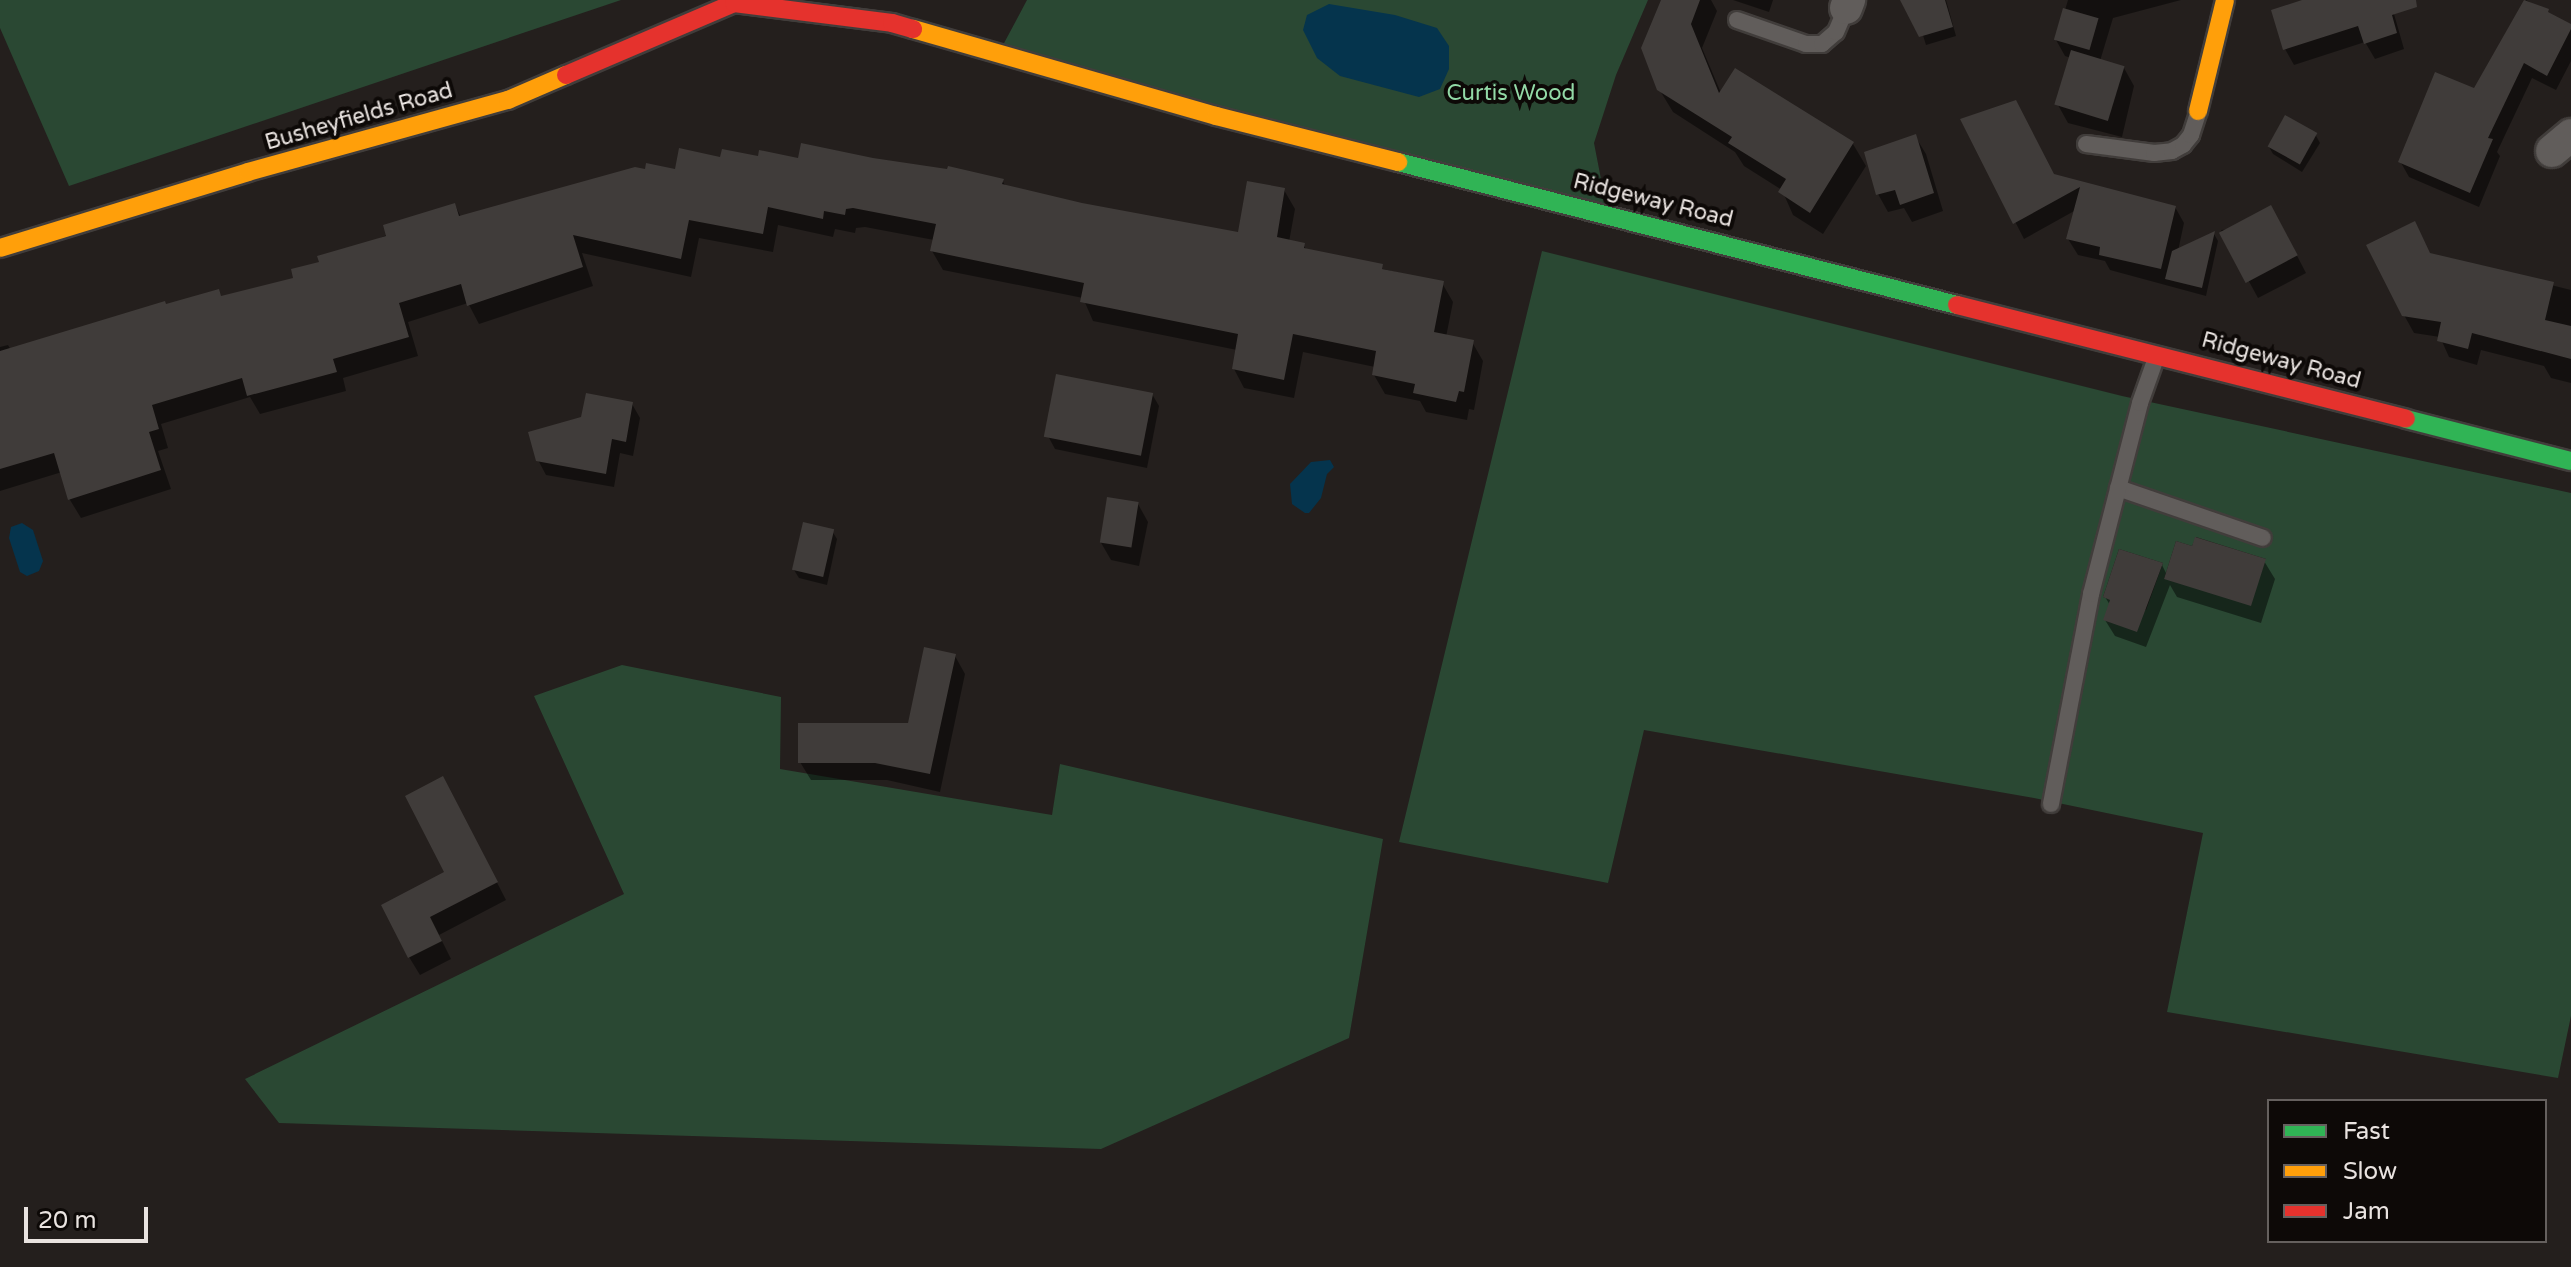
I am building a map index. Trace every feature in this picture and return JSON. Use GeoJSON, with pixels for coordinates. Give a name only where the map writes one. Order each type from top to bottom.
{"type":"FeatureCollection","features":[{"type":"Feature","properties":{"kind":"street"},"geometry":{"type":"LineString","coordinates":[[2198,111],[2225,0]]}},
{"type":"Feature","properties":{"kind":"street","name":"Busheyfields Road"},"geometry":{"type":"LineString","coordinates":[[0,248],[248,172],[508,100],[727,2]]}},
{"type":"Feature","properties":{"kind":"street","name":"Ridgeway Road"},"geometry":{"type":"LineString","coordinates":[[727,2],[892,23],[1216,116],[2158,353],[2571,461]]}},
{"type":"Feature","properties":{"kind":"lane"},"geometry":{"type":"LineString","coordinates":[[1737,20],[1806,44],[1822,44],[1836,32],[1848,4]]}},
{"type":"Feature","properties":{"kind":"lane"},"geometry":{"type":"LineString","coordinates":[[2086,144],[2154,153],[2172,151],[2183,145],[2191,135],[2198,111]]}},
{"type":"Feature","properties":{"kind":"lane"},"geometry":{"type":"LineString","coordinates":[[2051,804],[2091,594],[2140,403],[2158,353]]}},
{"type":"Feature","properties":{"kind":"lane"},"geometry":{"type":"LineString","coordinates":[[2118,488],[2263,538]]}},
{"type":"Feature","properties":{"kind":"green space"},"geometry":{"type":"Polygon","coordinates":[[[0,0],[621,0],[69,186],[0,28],[0,0]]]}},
{"type":"Feature","properties":{"kind":"green space","name":"Curtis Wood"},"geometry":{"type":"Polygon","coordinates":[[[1027,0],[1648,0],[1616,75],[1594,143],[1608,215],[1003,45],[1027,0]]]}},
{"type":"Feature","properties":{"kind":"green space"},"geometry":{"type":"Polygon","coordinates":[[[1542,251],[2122,396],[2571,493],[2571,1016],[2558,1078],[2167,1012],[2203,833],[2034,798],[1644,730],[1608,883],[1399,842],[1542,251]],[[2196,537],[2192,546],[2176,541],[2164,579],[2266,559],[2196,537]],[[2119,549],[2103,597],[2146,610],[2163,563],[2119,549]]]}},
{"type":"Feature","properties":{"kind":"green space"},"geometry":{"type":"Polygon","coordinates":[[[622,665],[781,697],[780,769],[1052,815],[1060,764],[1383,839],[1349,1038],[1101,1149],[279,1123],[245,1079],[624,894],[534,696],[622,665]]]}},
{"type":"Feature","properties":{"kind":"water"},"geometry":{"type":"Polygon","coordinates":[[[1329,4],[1395,15],[1437,28],[1449,46],[1449,69],[1440,89],[1419,97],[1340,76],[1317,58],[1303,30],[1307,15],[1329,4]]]}},
{"type":"Feature","properties":{"kind":"water"},"geometry":{"type":"Polygon","coordinates":[[[1330,460],[1334,467],[1327,474],[1321,498],[1309,513],[1305,513],[1292,504],[1290,484],[1311,462],[1330,460]]]}},
{"type":"Feature","properties":{"kind":"water"},"geometry":{"type":"Polygon","coordinates":[[[22,523],[33,530],[43,561],[39,571],[27,576],[20,572],[9,538],[11,527],[22,523]]]}},
{"type":"Feature","properties":{"kind":"building"},"geometry":{"type":"Polygon","coordinates":[[[1661,0],[1700,0],[1691,24],[1719,93],[1735,68],[1854,142],[1810,213],[1778,192],[1786,179],[1728,143],[1732,137],[1657,90],[1641,48],[1661,0]]]}},
{"type":"Feature","properties":{"kind":"building"},"geometry":{"type":"Polygon","coordinates":[[[1900,0],[1945,0],[1953,27],[1919,37],[1900,0]]]}},
{"type":"Feature","properties":{"kind":"building"},"geometry":{"type":"Polygon","coordinates":[[[2302,0],[2416,0],[2417,7],[2392,15],[2397,33],[2364,44],[2358,26],[2283,50],[2271,10],[2302,0]]]}},
{"type":"Feature","properties":{"kind":"building"},"geometry":{"type":"Polygon","coordinates":[[[2524,0],[2549,9],[2548,12],[2571,24],[2571,29],[2547,76],[2524,63],[2488,138],[2493,139],[2470,193],[2398,162],[2435,72],[2474,88],[2524,0]]]}},
{"type":"Feature","properties":{"kind":"building"},"geometry":{"type":"Polygon","coordinates":[[[2063,8],[2099,18],[2089,50],[2054,40],[2063,8]]]}},
{"type":"Feature","properties":{"kind":"building"},"geometry":{"type":"Polygon","coordinates":[[[2071,50],[2125,66],[2108,121],[2054,105],[2071,50]]]}},
{"type":"Feature","properties":{"kind":"building"},"geometry":{"type":"Polygon","coordinates":[[[2016,100],[2054,174],[2176,206],[2161,269],[2099,255],[2100,247],[2066,239],[2080,187],[2013,224],[1960,119],[2016,100]]]}},
{"type":"Feature","properties":{"kind":"building"},"geometry":{"type":"Polygon","coordinates":[[[2285,115],[2317,133],[2300,164],[2268,146],[2285,115]]]}},
{"type":"Feature","properties":{"kind":"building"},"geometry":{"type":"Polygon","coordinates":[[[1916,134],[1934,193],[1900,205],[1895,190],[1876,195],[1864,152],[1916,134]]]}},
{"type":"Feature","properties":{"kind":"building"},"geometry":{"type":"Polygon","coordinates":[[[801,143],[873,158],[947,169],[948,166],[1004,179],[1002,184],[1082,203],[1238,232],[1247,181],[1285,188],[1277,237],[1305,243],[1304,248],[1383,264],[1382,269],[1444,281],[1434,332],[1474,340],[1464,392],[1459,391],[1456,402],[1413,393],[1415,384],[1372,375],[1376,351],[1293,334],[1284,380],[1232,369],[1238,334],[1080,302],[1084,283],[930,251],[936,224],[853,208],[846,209],[845,215],[824,211],[823,219],[768,207],[763,234],[689,220],[681,259],[573,235],[583,267],[467,306],[461,284],[399,303],[409,337],[333,359],[337,372],[247,396],[242,378],[152,405],[159,429],[149,432],[161,470],[68,500],[54,453],[0,469],[0,351],[165,301],[166,304],[219,289],[221,296],[293,278],[291,269],[319,262],[317,256],[386,236],[383,225],[455,203],[459,216],[635,167],[645,169],[646,163],[675,169],[679,148],[720,157],[722,149],[758,156],[759,150],[798,158],[801,143]]]}},
{"type":"Feature","properties":{"kind":"building"},"geometry":{"type":"Polygon","coordinates":[[[2271,205],[2298,255],[2246,283],[2219,233],[2271,205]]]}},
{"type":"Feature","properties":{"kind":"building"},"geometry":{"type":"Polygon","coordinates":[[[2415,221],[2430,253],[2554,282],[2545,320],[2571,326],[2571,359],[2472,333],[2468,349],[2437,341],[2441,322],[2402,316],[2366,245],[2415,221]]]}},
{"type":"Feature","properties":{"kind":"building"},"geometry":{"type":"Polygon","coordinates":[[[2215,231],[2202,288],[2165,279],[2172,251],[2215,231]]]}},
{"type":"Feature","properties":{"kind":"building"},"geometry":{"type":"Polygon","coordinates":[[[1056,374],[1153,393],[1141,456],[1044,437],[1056,374]]]}},
{"type":"Feature","properties":{"kind":"building"},"geometry":{"type":"Polygon","coordinates":[[[586,393],[633,402],[626,442],[612,439],[606,474],[536,461],[528,432],[581,417],[586,393]]]}},
{"type":"Feature","properties":{"kind":"building"},"geometry":{"type":"Polygon","coordinates":[[[1107,497],[1139,502],[1131,547],[1100,542],[1107,497]]]}},
{"type":"Feature","properties":{"kind":"building"},"geometry":{"type":"Polygon","coordinates":[[[803,522],[834,529],[823,577],[792,570],[803,522]]]}},
{"type":"Feature","properties":{"kind":"building"},"geometry":{"type":"Polygon","coordinates":[[[2195,537],[2266,559],[2251,606],[2164,579],[2176,541],[2192,546],[2195,537]]]}},
{"type":"Feature","properties":{"kind":"building"},"geometry":{"type":"Polygon","coordinates":[[[2119,549],[2163,563],[2137,632],[2103,620],[2110,600],[2103,597],[2119,549]]]}},
{"type":"Feature","properties":{"kind":"building"},"geometry":{"type":"Polygon","coordinates":[[[924,647],[956,654],[930,774],[875,763],[798,763],[798,723],[908,723],[924,647]]]}},
{"type":"Feature","properties":{"kind":"building"},"geometry":{"type":"Polygon","coordinates":[[[443,776],[498,882],[430,917],[442,941],[408,958],[381,905],[444,872],[405,796],[443,776]]]}},
{"type":"Feature","properties":{"kind":"traffic: fast"},"geometry":{"type":"LineString","coordinates":[[1398,162],[1957,305]]}},
{"type":"Feature","properties":{"kind":"traffic: fast"},"geometry":{"type":"LineString","coordinates":[[2406,419],[2571,461]]}},
{"type":"Feature","properties":{"kind":"traffic: slow"},"geometry":{"type":"LineString","coordinates":[[2198,111],[2225,0]]}},
{"type":"Feature","properties":{"kind":"traffic: slow"},"geometry":{"type":"LineString","coordinates":[[913,29],[1216,116],[1398,162]]}},
{"type":"Feature","properties":{"kind":"traffic: slow"},"geometry":{"type":"LineString","coordinates":[[0,248],[248,172],[508,100],[566,75]]}},
{"type":"Feature","properties":{"kind":"traffic: jam"},"geometry":{"type":"LineString","coordinates":[[566,75],[734,3],[892,23],[913,29]]}},
{"type":"Feature","properties":{"kind":"traffic: jam"},"geometry":{"type":"LineString","coordinates":[[1957,305],[2406,419]]}}]}
